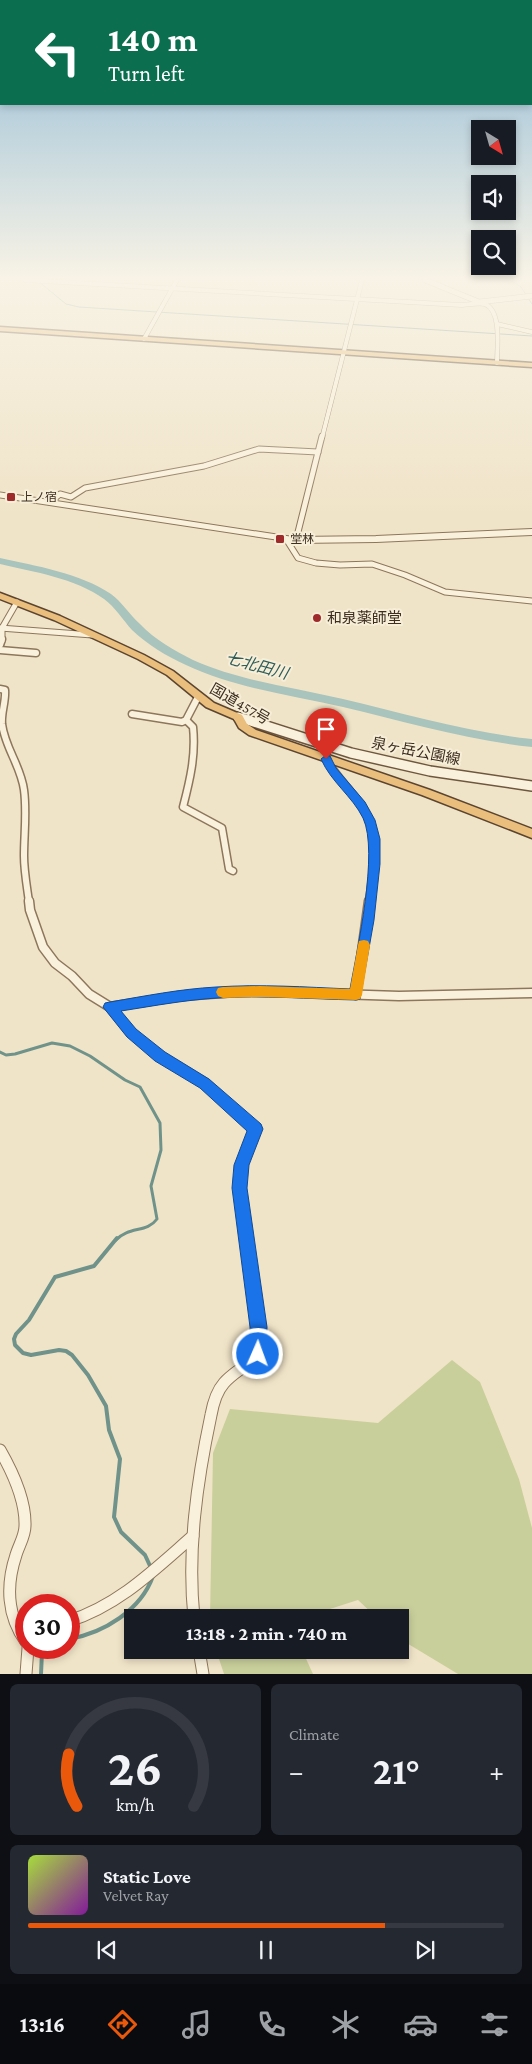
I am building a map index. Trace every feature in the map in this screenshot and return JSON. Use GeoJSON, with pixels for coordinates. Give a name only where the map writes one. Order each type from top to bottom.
{"type":"FeatureCollection","features":[{"type":"Feature","properties":{"kind":"highway"},"geometry":{"type":"LineString","coordinates":[[429,358],[532,365]]}},
{"type":"Feature","properties":{"kind":"highway","name":"国道457号"},"geometry":{"type":"LineString","coordinates":[[0,596],[92,635],[170,673],[210,705],[238,717],[242,726],[251,731],[484,814],[532,834]]}},
{"type":"Feature","properties":{"kind":"main road","name":"泉ヶ岳公園線"},"geometry":{"type":"LineString","coordinates":[[238,717],[351,753],[430,770],[532,786]]}},
{"type":"Feature","properties":{"kind":"street"},"geometry":{"type":"LineString","coordinates":[[296,540],[341,358]]}},
{"type":"Feature","properties":{"kind":"street"},"geometry":{"type":"LineString","coordinates":[[497,358],[497,363]]}},
{"type":"Feature","properties":{"kind":"street"},"geometry":{"type":"LineString","coordinates":[[50,502],[60,494],[71,496],[85,488],[198,467],[259,449],[318,452]]}},
{"type":"Feature","properties":{"kind":"street"},"geometry":{"type":"LineString","coordinates":[[0,495],[286,540],[376,539],[532,532]]}},
{"type":"Feature","properties":{"kind":"street"},"geometry":{"type":"LineString","coordinates":[[286,540],[298,558],[316,563],[340,565],[372,564],[406,575],[445,592],[532,601]]}},
{"type":"Feature","properties":{"kind":"street"},"geometry":{"type":"LineString","coordinates":[[1,628],[17,602]]}},
{"type":"Feature","properties":{"kind":"street"},"geometry":{"type":"LineString","coordinates":[[1,628],[92,635]]}},
{"type":"Feature","properties":{"kind":"street"},"geometry":{"type":"LineString","coordinates":[[0,645],[4,633],[1,628]]}},
{"type":"Feature","properties":{"kind":"street"},"geometry":{"type":"LineString","coordinates":[[0,650],[36,653]]}},
{"type":"Feature","properties":{"kind":"street"},"geometry":{"type":"LineString","coordinates":[[0,689],[5,690],[6,695],[2,712],[4,737],[10,753],[18,766],[24,789],[24,857],[30,910],[43,947],[55,963],[72,976],[90,994],[110,1007],[139,1039],[160,1056],[204,1083],[256,1129],[242,1165],[240,1188],[260,1347],[256,1358],[234,1372],[225,1381],[215,1400],[206,1440],[193,1536],[191,1576],[193,1609]]}},
{"type":"Feature","properties":{"kind":"street"},"geometry":{"type":"LineString","coordinates":[[132,714],[182,722],[186,720],[198,697]]}},
{"type":"Feature","properties":{"kind":"street"},"geometry":{"type":"LineString","coordinates":[[186,720],[193,727],[196,748],[192,776],[183,807],[222,828],[229,869],[233,871]]}},
{"type":"Feature","properties":{"kind":"street"},"geometry":{"type":"LineString","coordinates":[[326,759],[331,770],[361,805],[369,820],[375,839],[368,920],[356,995]]}},
{"type":"Feature","properties":{"kind":"street"},"geometry":{"type":"LineString","coordinates":[[110,1007],[216,992],[260,991],[444,996],[532,993]]}},
{"type":"Feature","properties":{"kind":"street"},"geometry":{"type":"LineString","coordinates":[[0,1450],[20,1496],[25,1526],[14,1563],[9,1610],[15,1620]]}},
{"type":"Feature","properties":{"kind":"street"},"geometry":{"type":"LineString","coordinates":[[80,1617],[108,1606],[193,1536]]}},
{"type":"Feature","properties":{"kind":"street"},"geometry":{"type":"LineString","coordinates":[[26,1674],[27,1659]]}},
{"type":"Feature","properties":{"kind":"street"},"geometry":{"type":"LineString","coordinates":[[200,1659],[203,1674]]}},
{"type":"Feature","properties":{"kind":"green space"},"geometry":{"type":"Polygon","coordinates":[[[452,1360],[480,1382],[519,1479],[532,1528],[532,1674],[458,1674],[409,1644],[409,1609],[368,1609],[358,1600],[330,1609],[210,1609],[213,1453],[230,1409],[378,1423],[452,1360]]]}},
{"type":"Feature","properties":{"kind":"green space"},"geometry":{"type":"Polygon","coordinates":[[[219,1659],[306,1659],[313,1674],[224,1674],[219,1659]]]}},
{"type":"Feature","properties":{"kind":"waterway","name":"七北田川"},"geometry":{"type":"LineString","coordinates":[[0,561],[56,575],[98,591],[112,600],[146,637],[172,654],[213,672],[256,684],[460,732],[532,743]]}},
{"type":"Feature","properties":{"kind":"waterway"},"geometry":{"type":"LineString","coordinates":[[0,1052],[6,1055],[15,1054],[52,1043],[70,1046],[90,1056],[125,1080],[140,1087],[160,1123],[161,1150],[151,1186],[157,1219],[148,1226],[126,1233],[116,1240]]}},
{"type":"Feature","properties":{"kind":"waterway"},"geometry":{"type":"LineString","coordinates":[[117,1238],[94,1266],[55,1277],[29,1320],[16,1334],[14,1339],[15,1345],[23,1353],[31,1355],[59,1350],[66,1351],[72,1355],[88,1375],[106,1406],[109,1430],[120,1459],[114,1517],[121,1532],[145,1555],[151,1568]]}},
{"type":"Feature","properties":{"kind":"waterway"},"geometry":{"type":"LineString","coordinates":[[80,1636],[120,1618],[140,1599],[153,1576]]}},
{"type":"Feature","properties":{"kind":"waterway"},"geometry":{"type":"LineString","coordinates":[[41,1674],[42,1659]]}},
{"type":"Feature","properties":{"kind":"slow traffic"},"geometry":{"type":"LineString","coordinates":[[223,992],[260,991],[356,995],[364,945]]}},
{"type":"Feature","properties":{"kind":"place","name":"上ノ宿"},"geometry":{"type":"Point","coordinates":[11,497]}},
{"type":"Feature","properties":{"kind":"place","name":"堂林"},"geometry":{"type":"Point","coordinates":[280,539]}},
{"type":"Feature","properties":{"kind":"place","name":"和泉薬師堂"},"geometry":{"type":"Point","coordinates":[317,618]}},
{"type":"Feature","properties":{"kind":"route"},"geometry":{"type":"LineString","coordinates":[[258,1354],[260,1347],[259,1327],[249,1265],[240,1188],[242,1165],[256,1129],[204,1083],[160,1056],[132,1033],[110,1007],[216,992],[260,991],[356,995],[368,920],[375,839],[369,820],[361,805],[331,770],[326,759]]}}]}
